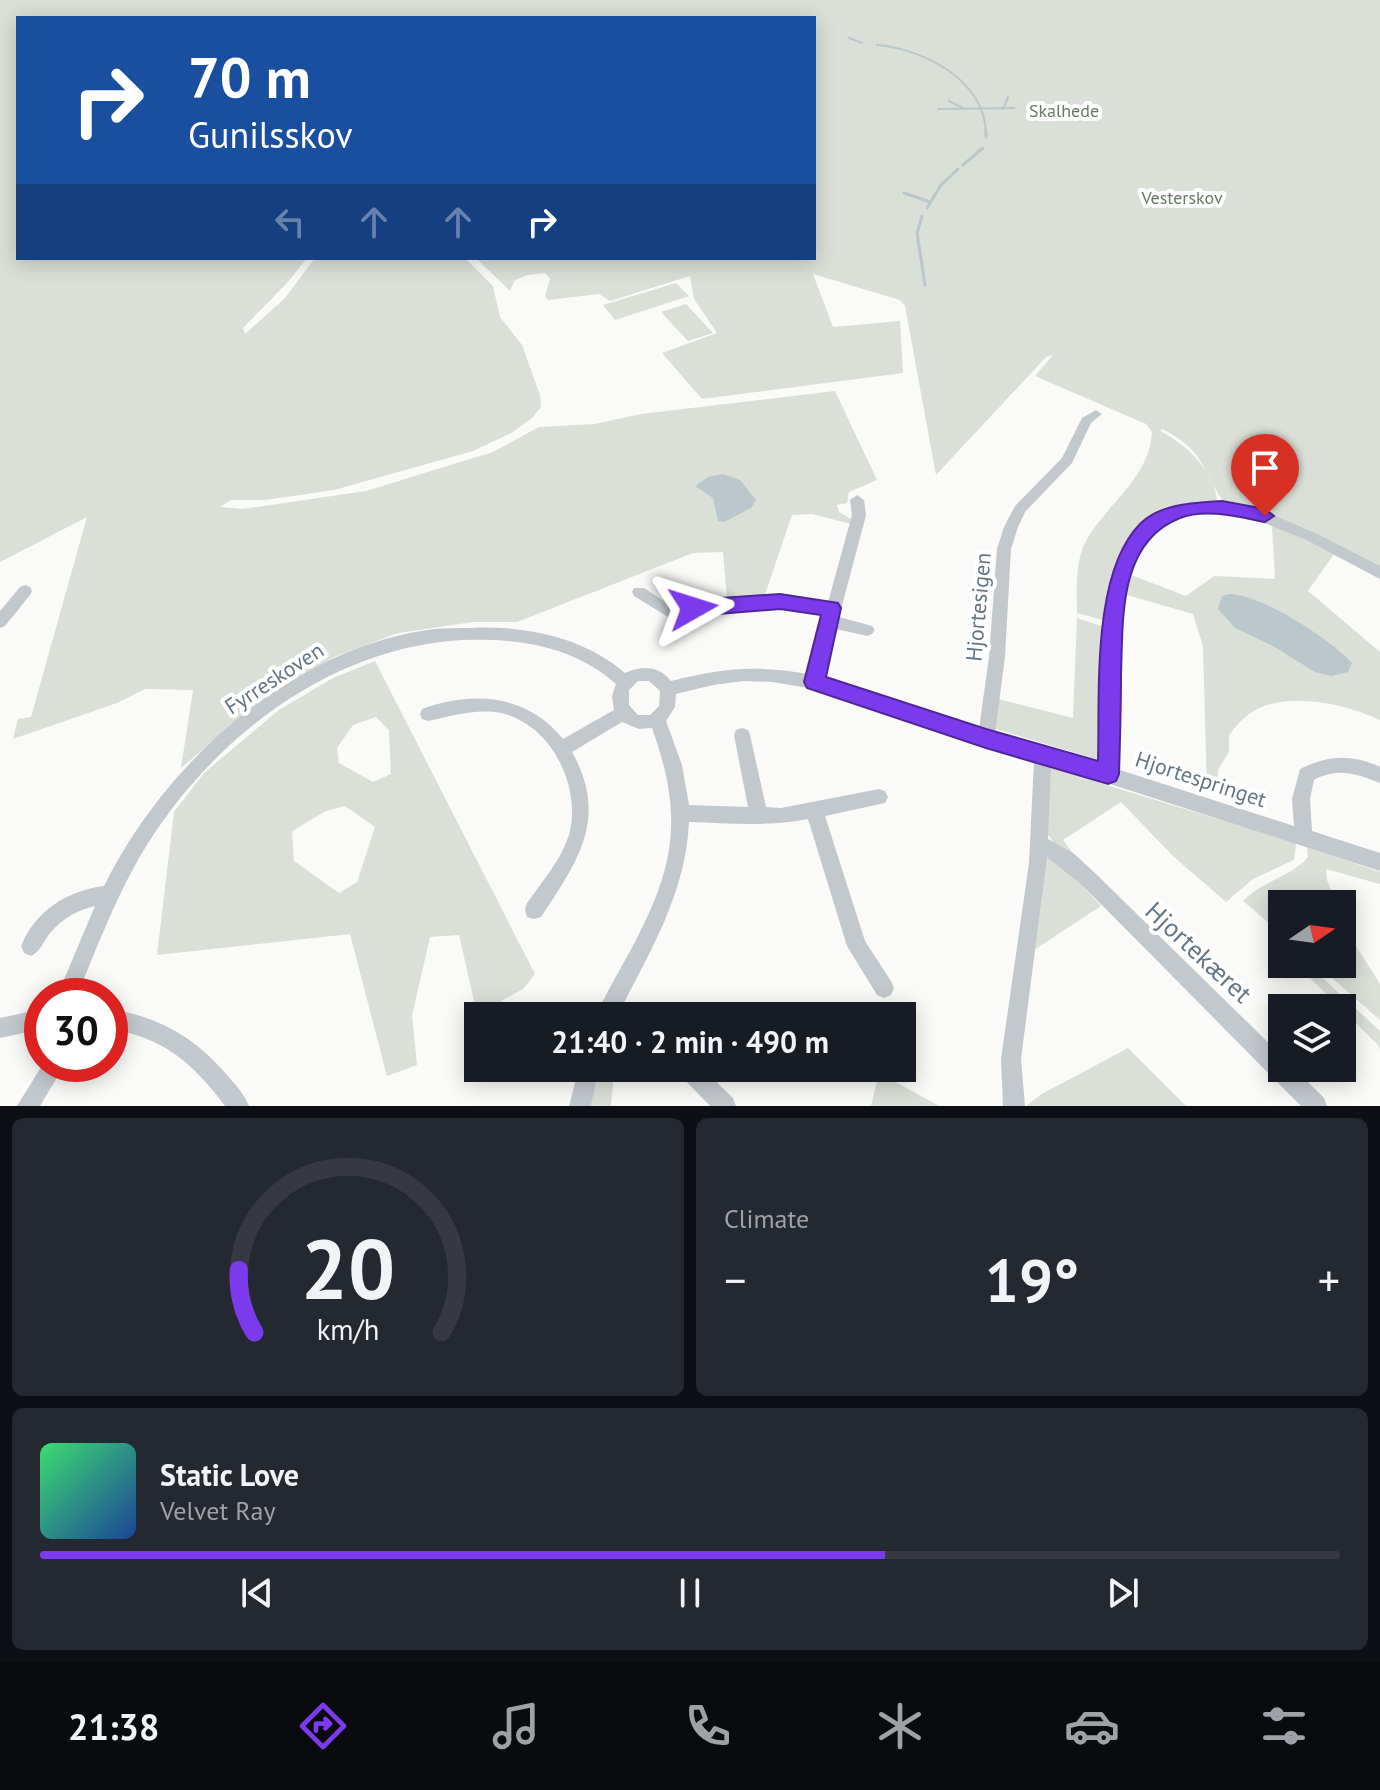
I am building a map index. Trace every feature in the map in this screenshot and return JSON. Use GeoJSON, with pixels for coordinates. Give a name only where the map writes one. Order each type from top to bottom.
{"type":"FeatureCollection","features":[{"type":"Feature","properties":{"kind":"street","name":"Hjortesigen"},"geometry":{"type":"LineString","coordinates":[[986,739],[997,657],[1004,549],[1011,527],[1020,509],[1067,460],[1086,421],[1096,414]]}},
{"type":"Feature","properties":{"kind":"street"},"geometry":{"type":"LineString","coordinates":[[814,682],[859,515],[857,500]]}},
{"type":"Feature","properties":{"kind":"street","name":"Hjortespringet"},"geometry":{"type":"LineString","coordinates":[[1380,573],[1298,529],[1250,511],[1192,508],[1156,521],[1142,533],[1129,554],[1117,586],[1108,774],[1380,862]]}},
{"type":"Feature","properties":{"kind":"street"},"geometry":{"type":"LineString","coordinates":[[0,622],[25,591]]}},
{"type":"Feature","properties":{"kind":"street"},"geometry":{"type":"LineString","coordinates":[[639,592],[668,611],[780,602],[830,615],[867,630]]}},
{"type":"Feature","properties":{"kind":"street","name":"Fyrreskoven"},"geometry":{"type":"LineString","coordinates":[[74,978],[109,895],[135,847],[173,793],[228,736],[318,673],[357,657],[434,637],[470,632],[512,634],[553,641],[585,654],[613,670],[625,682]]}},
{"type":"Feature","properties":{"kind":"street"},"geometry":{"type":"LineString","coordinates":[[668,689],[744,674],[814,682],[986,739],[1108,774]]}},
{"type":"Feature","properties":{"kind":"street"},"geometry":{"type":"LineString","coordinates":[[646,675],[659,679],[668,689],[667,708],[657,718],[639,721],[623,713],[617,698],[625,682],[646,675]]}},
{"type":"Feature","properties":{"kind":"street"},"geometry":{"type":"LineString","coordinates":[[428,714],[471,705],[502,707],[537,721],[562,749],[578,786],[581,822],[570,856],[534,910]]}},
{"type":"Feature","properties":{"kind":"street"},"geometry":{"type":"LineString","coordinates":[[562,749],[623,713]]}},
{"type":"Feature","properties":{"kind":"street"},"geometry":{"type":"LineString","coordinates":[[613,1002],[664,902],[678,854],[681,813],[673,763],[657,718]]}},
{"type":"Feature","properties":{"kind":"street"},"geometry":{"type":"LineString","coordinates":[[742,735],[759,817]]}},
{"type":"Feature","properties":{"kind":"street"},"geometry":{"type":"LineString","coordinates":[[1014,1106],[1011,1059],[1040,844],[1043,754]]}},
{"type":"Feature","properties":{"kind":"street","name":"Hjortespringet"},"geometry":{"type":"LineString","coordinates":[[1304,837],[1301,799],[1306,775],[1325,764],[1350,763],[1380,775]]}},
{"type":"Feature","properties":{"kind":"street"},"geometry":{"type":"LineString","coordinates":[[681,813],[759,817],[879,797]]}},
{"type":"Feature","properties":{"kind":"street"},"geometry":{"type":"LineString","coordinates":[[814,810],[857,946],[884,988]]}},
{"type":"Feature","properties":{"kind":"street","name":"Hjortekæret"},"geometry":{"type":"LineString","coordinates":[[1040,844],[1061,854],[1084,874],[1114,907],[1258,1044],[1316,1106]]}},
{"type":"Feature","properties":{"kind":"street"},"geometry":{"type":"LineString","coordinates":[[31,946],[42,924],[84,897],[109,895]]}},
{"type":"Feature","properties":{"kind":"street"},"geometry":{"type":"LineString","coordinates":[[0,1028],[24,1023]]}},
{"type":"Feature","properties":{"kind":"street"},"geometry":{"type":"LineString","coordinates":[[128,1023],[159,1031],[191,1050],[219,1078],[238,1106]]}},
{"type":"Feature","properties":{"kind":"street"},"geometry":{"type":"LineString","coordinates":[[28,1106],[43,1082]]}},
{"type":"Feature","properties":{"kind":"street"},"geometry":{"type":"LineString","coordinates":[[580,1106],[586,1082]]}},
{"type":"Feature","properties":{"kind":"street"},"geometry":{"type":"LineString","coordinates":[[701,1082],[725,1106]]}},
{"type":"Feature","properties":{"kind":"green space"},"geometry":{"type":"Polygon","coordinates":[[[0,0],[1380,0],[1380,568],[1287,522],[1226,505],[1212,482],[1217,503],[1167,511],[1150,521],[1136,535],[1125,552],[1118,572],[1110,622],[1077,613],[1078,570],[1084,545],[1135,478],[1149,449],[1152,432],[1146,424],[1035,376],[1053,355],[1046,357],[936,475],[905,306],[900,300],[813,274],[833,327],[900,321],[903,373],[702,399],[662,353],[717,333],[694,299],[690,276],[610,301],[599,294],[548,300],[545,296],[550,279],[545,273],[515,280],[510,291],[478,260],[816,260],[816,16],[16,16],[16,260],[305,260],[243,328],[245,334],[285,298],[314,260],[467,260],[493,286],[500,317],[522,345],[540,395],[541,407],[513,432],[473,451],[334,490],[265,500],[231,500],[220,507],[243,509],[366,491],[493,452],[539,427],[595,424],[641,414],[835,391],[877,480],[849,492],[847,503],[837,505],[839,512],[851,519],[851,524],[812,514],[792,515],[764,597],[727,599],[723,552],[693,553],[517,622],[473,622],[398,633],[334,657],[272,691],[181,768],[193,690],[145,689],[117,703],[13,739],[18,719],[31,717],[87,517],[0,562],[0,0]],[[1162,429],[1160,431],[1180,443],[1208,474],[1195,453],[1187,445],[1162,429]]]}},
{"type":"Feature","properties":{"kind":"green space"},"geometry":{"type":"Polygon","coordinates":[[[676,283],[689,296],[615,320],[603,305],[676,283]]]}},
{"type":"Feature","properties":{"kind":"green space"},"geometry":{"type":"Polygon","coordinates":[[[686,304],[713,333],[688,341],[661,312],[686,304]]]}},
{"type":"Feature","properties":{"kind":"green space"},"geometry":{"type":"Polygon","coordinates":[[[1275,525],[1334,554],[1308,591],[1380,652],[1380,720],[1319,702],[1286,701],[1257,709],[1229,735],[1229,752],[1218,770],[1217,796],[1207,792],[1203,646],[1193,614],[1127,595],[1131,575],[1186,596],[1214,576],[1275,579],[1272,527],[1275,525]]]}},
{"type":"Feature","properties":{"kind":"green space"},"geometry":{"type":"Polygon","coordinates":[[[1077,618],[1107,628],[1106,687],[1099,760],[993,728],[998,699],[1073,718],[1077,618]]]}},
{"type":"Feature","properties":{"kind":"green space"},"geometry":{"type":"Polygon","coordinates":[[[375,661],[535,974],[523,989],[499,1002],[474,1002],[459,935],[430,937],[412,1016],[417,1065],[387,1076],[350,934],[157,955],[174,812],[204,773],[279,710],[333,678],[375,661]],[[376,717],[353,725],[337,748],[339,763],[373,782],[391,774],[389,730],[376,717]],[[345,806],[326,811],[292,831],[294,861],[339,893],[357,882],[375,827],[345,806]]]}},
{"type":"Feature","properties":{"kind":"green space"},"geometry":{"type":"Polygon","coordinates":[[[1048,769],[1296,843],[1294,860],[1253,879],[1226,902],[1173,856],[1121,802],[1063,840],[1075,856],[1054,843],[1047,833],[1048,769]]]}},
{"type":"Feature","properties":{"kind":"green space"},"geometry":{"type":"Polygon","coordinates":[[[1307,847],[1380,872],[1380,884],[1326,869],[1331,890],[1268,890],[1268,922],[1243,901],[1301,864],[1308,857],[1307,847]]]}},
{"type":"Feature","properties":{"kind":"green space"},"geometry":{"type":"Polygon","coordinates":[[[1049,857],[1066,867],[1101,906],[1034,950],[1046,859],[1049,857]]]}},
{"type":"Feature","properties":{"kind":"green space"},"geometry":{"type":"Polygon","coordinates":[[[1356,946],[1380,984],[1380,1020],[1356,999],[1356,994],[1350,994],[1332,978],[1356,978],[1356,946]]]}},
{"type":"Feature","properties":{"kind":"green space"},"geometry":{"type":"Polygon","coordinates":[[[1310,978],[1323,978],[1340,994],[1326,994],[1310,978]]]}},
{"type":"Feature","properties":{"kind":"green space"},"geometry":{"type":"Polygon","coordinates":[[[1356,1009],[1380,1031],[1380,1050],[1356,1023],[1356,1009]]]}},
{"type":"Feature","properties":{"kind":"green space"},"geometry":{"type":"Polygon","coordinates":[[[1128,1048],[1186,1106],[1026,1106],[1040,1095],[1128,1048]]]}},
{"type":"Feature","properties":{"kind":"green space"},"geometry":{"type":"Polygon","coordinates":[[[596,1082],[613,1082],[611,1106],[591,1106],[596,1082]]]}},
{"type":"Feature","properties":{"kind":"green space"},"geometry":{"type":"Polygon","coordinates":[[[877,1082],[895,1082],[939,1106],[871,1106],[877,1082]]]}},
{"type":"Feature","properties":{"kind":"shaded area"},"geometry":{"type":"Polygon","coordinates":[[[723,474],[740,480],[756,500],[751,508],[724,522],[718,521],[713,498],[695,486],[708,477],[723,474]]]}},
{"type":"Feature","properties":{"kind":"shaded area"},"geometry":{"type":"Polygon","coordinates":[[[1229,594],[1276,609],[1312,631],[1352,663],[1348,672],[1331,676],[1315,672],[1273,646],[1235,628],[1218,609],[1222,596],[1229,594]]]}},
{"type":"Feature","properties":{"kind":"waterway"},"geometry":{"type":"LineString","coordinates":[[849,38],[862,43]]}},
{"type":"Feature","properties":{"kind":"waterway"},"geometry":{"type":"LineString","coordinates":[[877,45],[913,53],[948,70],[963,82],[980,108]]}},
{"type":"Feature","properties":{"kind":"waterway"},"geometry":{"type":"LineString","coordinates":[[1003,108],[1008,97]]}},
{"type":"Feature","properties":{"kind":"waterway"},"geometry":{"type":"LineString","coordinates":[[949,101],[964,109]]}},
{"type":"Feature","properties":{"kind":"waterway"},"geometry":{"type":"LineString","coordinates":[[964,109],[980,108]]}},
{"type":"Feature","properties":{"kind":"waterway"},"geometry":{"type":"LineString","coordinates":[[980,108],[986,133]]}},
{"type":"Feature","properties":{"kind":"waterway"},"geometry":{"type":"LineString","coordinates":[[980,108],[1003,108]]}},
{"type":"Feature","properties":{"kind":"waterway"},"geometry":{"type":"LineString","coordinates":[[1003,108],[1014,108]]}},
{"type":"Feature","properties":{"kind":"waterway"},"geometry":{"type":"LineString","coordinates":[[938,109],[964,109]]}},
{"type":"Feature","properties":{"kind":"waterway"},"geometry":{"type":"LineString","coordinates":[[963,165],[983,148]]}},
{"type":"Feature","properties":{"kind":"waterway"},"geometry":{"type":"LineString","coordinates":[[927,208],[941,185],[958,169]]}},
{"type":"Feature","properties":{"kind":"waterway"},"geometry":{"type":"LineString","coordinates":[[904,193],[930,202]]}},
{"type":"Feature","properties":{"kind":"waterway"},"geometry":{"type":"LineString","coordinates":[[922,216],[917,233],[925,285]]}},
{"type":"Feature","properties":{"kind":"route"},"geometry":{"type":"LineString","coordinates":[[693,608],[780,602],[832,608],[814,682],[986,739],[1108,774],[1113,625],[1117,586],[1129,554],[1148,527],[1179,511],[1207,506],[1265,516]]}},
{"type":"Feature","properties":{"kind":"park label","name":"Skalhede"},"geometry":{"type":"Point","coordinates":[1064,110]}},
{"type":"Feature","properties":{"kind":"park label","name":"Vesterskov"},"geometry":{"type":"Point","coordinates":[1182,197]}}]}
